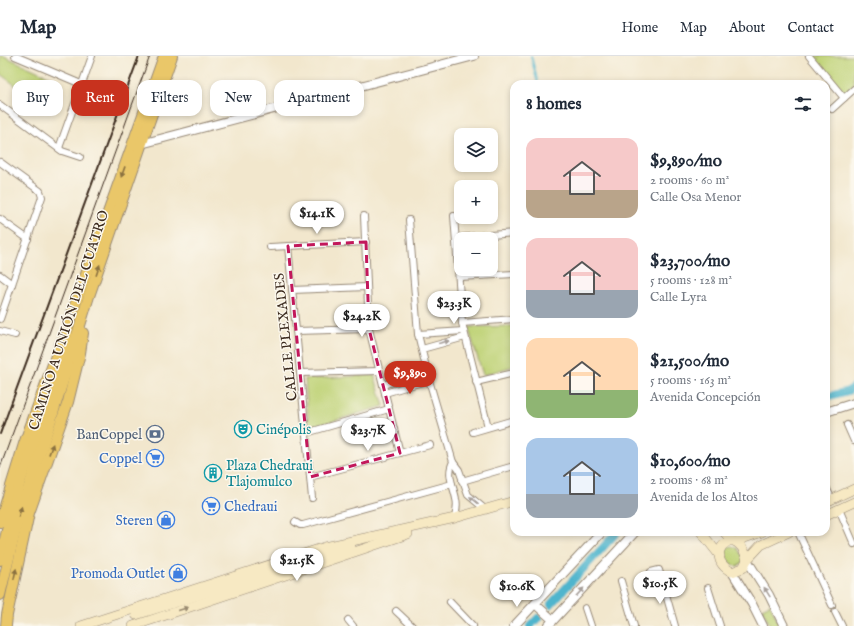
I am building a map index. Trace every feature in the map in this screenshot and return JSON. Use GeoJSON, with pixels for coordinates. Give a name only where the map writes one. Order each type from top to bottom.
{"type":"FeatureCollection","features":[{"type":"Feature","properties":{"kind":"main road","name":"CAMINO A UNIÓN DEL CUATRO"},"geometry":{"type":"LineString","coordinates":[[0,595],[20,482],[56,383],[64,352],[69,322],[164,56]]}},
{"type":"Feature","properties":{"kind":"main road","name":"CAMINO A UNIÓN DEL CUATRO"},"geometry":{"type":"LineString","coordinates":[[0,560],[7,549],[51,420],[89,296],[172,56]]}},
{"type":"Feature","properties":{"kind":"main road"},"geometry":{"type":"LineString","coordinates":[[6,626],[6,615],[29,513],[68,402],[80,353],[89,296]]}},
{"type":"Feature","properties":{"kind":"main road"},"geometry":{"type":"LineString","coordinates":[[0,522],[24,444],[69,322]]}},
{"type":"Feature","properties":{"kind":"main road"},"geometry":{"type":"LineString","coordinates":[[830,501],[854,489]]}},
{"type":"Feature","properties":{"kind":"main road"},"geometry":{"type":"LineString","coordinates":[[81,626],[325,547],[455,518],[510,502]]}},
{"type":"Feature","properties":{"kind":"main road"},"geometry":{"type":"LineString","coordinates":[[830,513],[854,502]]}},
{"type":"Feature","properties":{"kind":"main road"},"geometry":{"type":"LineString","coordinates":[[133,626],[455,518]]}},
{"type":"Feature","properties":{"kind":"main road"},"geometry":{"type":"LineString","coordinates":[[100,626],[411,528]]}},
{"type":"Feature","properties":{"kind":"main road"},"geometry":{"type":"LineString","coordinates":[[704,536],[720,556]]}},
{"type":"Feature","properties":{"kind":"main road"},"geometry":{"type":"LineString","coordinates":[[728,536],[742,549],[747,560]]}},
{"type":"Feature","properties":{"kind":"main road"},"geometry":{"type":"LineString","coordinates":[[748,536],[724,543],[721,546],[719,552],[723,564],[732,572],[743,568],[747,560],[761,545],[780,536]]}},
{"type":"Feature","properties":{"kind":"street"},"geometry":{"type":"LineString","coordinates":[[15,56],[72,80]]}},
{"type":"Feature","properties":{"kind":"street"},"geometry":{"type":"LineString","coordinates":[[83,80],[92,56]]}},
{"type":"Feature","properties":{"kind":"street"},"geometry":{"type":"LineString","coordinates":[[141,144],[474,56]]}},
{"type":"Feature","properties":{"kind":"street"},"geometry":{"type":"LineString","coordinates":[[809,56],[829,80]]}},
{"type":"Feature","properties":{"kind":"street"},"geometry":{"type":"LineString","coordinates":[[830,81],[844,98]]}},
{"type":"Feature","properties":{"kind":"street"},"geometry":{"type":"LineString","coordinates":[[832,109],[854,89]]}},
{"type":"Feature","properties":{"kind":"street"},"geometry":{"type":"LineString","coordinates":[[0,105],[62,151],[80,157]]}},
{"type":"Feature","properties":{"kind":"street"},"geometry":{"type":"LineString","coordinates":[[59,148],[71,115]]}},
{"type":"Feature","properties":{"kind":"street"},"geometry":{"type":"LineString","coordinates":[[0,162],[42,194],[0,319]]}},
{"type":"Feature","properties":{"kind":"street"},"geometry":{"type":"LineString","coordinates":[[364,216],[369,328],[400,453]]}},
{"type":"Feature","properties":{"kind":"street"},"geometry":{"type":"LineString","coordinates":[[0,219],[28,239]]}},
{"type":"Feature","properties":{"kind":"street"},"geometry":{"type":"LineString","coordinates":[[410,220],[418,334],[429,380],[453,462],[459,470],[468,495],[486,510]]}},
{"type":"Feature","properties":{"kind":"street"},"geometry":{"type":"LineString","coordinates":[[498,234],[510,233]]}},
{"type":"Feature","properties":{"kind":"street"},"geometry":{"type":"LineString","coordinates":[[270,247],[366,242]]}},
{"type":"Feature","properties":{"kind":"street","name":"CALLE PLEXADES"},"geometry":{"type":"LineString","coordinates":[[288,246],[312,498]]}},
{"type":"Feature","properties":{"kind":"street"},"geometry":{"type":"LineString","coordinates":[[488,427],[462,323],[459,277],[510,274]]}},
{"type":"Feature","properties":{"kind":"street"},"geometry":{"type":"LineString","coordinates":[[0,275],[12,284]]}},
{"type":"Feature","properties":{"kind":"street"},"geometry":{"type":"LineString","coordinates":[[292,290],[367,287]]}},
{"type":"Feature","properties":{"kind":"street"},"geometry":{"type":"LineString","coordinates":[[462,323],[510,319]]}},
{"type":"Feature","properties":{"kind":"street"},"geometry":{"type":"LineString","coordinates":[[296,331],[369,328]]}},
{"type":"Feature","properties":{"kind":"street"},"geometry":{"type":"LineString","coordinates":[[0,331],[15,335]]}},
{"type":"Feature","properties":{"kind":"street"},"geometry":{"type":"LineString","coordinates":[[418,334],[465,334]]}},
{"type":"Feature","properties":{"kind":"street"},"geometry":{"type":"LineString","coordinates":[[422,349],[465,334]]}},
{"type":"Feature","properties":{"kind":"street"},"geometry":{"type":"LineString","coordinates":[[300,374],[380,371]]}},
{"type":"Feature","properties":{"kind":"street"},"geometry":{"type":"LineString","coordinates":[[383,385],[427,372]]}},
{"type":"Feature","properties":{"kind":"street"},"geometry":{"type":"LineString","coordinates":[[476,382],[510,374]]}},
{"type":"Feature","properties":{"kind":"street"},"geometry":{"type":"LineString","coordinates":[[385,393],[429,380]]}},
{"type":"Feature","properties":{"kind":"street"},"geometry":{"type":"LineString","coordinates":[[830,411],[854,403]]}},
{"type":"Feature","properties":{"kind":"street"},"geometry":{"type":"LineString","coordinates":[[306,433],[389,409]]}},
{"type":"Feature","properties":{"kind":"street"},"geometry":{"type":"LineString","coordinates":[[473,432],[510,421]]}},
{"type":"Feature","properties":{"kind":"street"},"geometry":{"type":"LineString","coordinates":[[846,425],[854,442]]}},
{"type":"Feature","properties":{"kind":"street"},"geometry":{"type":"LineString","coordinates":[[310,477],[430,445]]}},
{"type":"Feature","properties":{"kind":"street"},"geometry":{"type":"LineString","coordinates":[[453,462],[450,466],[450,473],[457,500],[455,518]]}},
{"type":"Feature","properties":{"kind":"street"},"geometry":{"type":"LineString","coordinates":[[462,481],[510,467]]}},
{"type":"Feature","properties":{"kind":"street"},"geometry":{"type":"LineString","coordinates":[[296,522],[303,525],[452,484]]}},
{"type":"Feature","properties":{"kind":"street"},"geometry":{"type":"LineString","coordinates":[[839,509],[854,544]]}},
{"type":"Feature","properties":{"kind":"street"},"geometry":{"type":"LineString","coordinates":[[514,626],[598,536]]}},
{"type":"Feature","properties":{"kind":"street"},"geometry":{"type":"LineString","coordinates":[[535,604],[551,623],[631,536]]}},
{"type":"Feature","properties":{"kind":"street"},"geometry":{"type":"LineString","coordinates":[[800,536],[832,605]]}},
{"type":"Feature","properties":{"kind":"street"},"geometry":{"type":"LineString","coordinates":[[747,560],[769,595],[784,626]]}},
{"type":"Feature","properties":{"kind":"street"},"geometry":{"type":"LineString","coordinates":[[651,572],[659,570],[675,626]]}},
{"type":"Feature","properties":{"kind":"street"},"geometry":{"type":"LineString","coordinates":[[732,572],[752,604],[763,626]]}},
{"type":"Feature","properties":{"kind":"street"},"geometry":{"type":"LineString","coordinates":[[621,581],[634,626]]}},
{"type":"Feature","properties":{"kind":"street"},"geometry":{"type":"LineString","coordinates":[[708,588],[720,626]]}},
{"type":"Feature","properties":{"kind":"street"},"geometry":{"type":"LineString","coordinates":[[450,602],[473,626]]}},
{"type":"Feature","properties":{"kind":"street"},"geometry":{"type":"LineString","coordinates":[[585,608],[591,626]]}},
{"type":"Feature","properties":{"kind":"street"},"geometry":{"type":"LineString","coordinates":[[396,610],[412,626]]}},
{"type":"Feature","properties":{"kind":"street"},"geometry":{"type":"LineString","coordinates":[[835,612],[842,626]]}},
{"type":"Feature","properties":{"kind":"street"},"geometry":{"type":"LineString","coordinates":[[348,620],[353,626]]}},
{"type":"Feature","properties":{"kind":"highlighted area"},"geometry":{"type":"Polygon","coordinates":[[[366,242],[369,329],[400,453],[310,477],[288,246],[366,242]]]}},
{"type":"Feature","properties":{"kind":"green space"},"geometry":{"type":"Polygon","coordinates":[[[0,56],[4,56],[57,80],[12,80],[12,83],[0,74],[0,56]]]}},
{"type":"Feature","properties":{"kind":"green space"},"geometry":{"type":"Polygon","coordinates":[[[813,56],[854,56],[854,85],[844,94],[813,56]]]}},
{"type":"Feature","properties":{"kind":"green space"},"geometry":{"type":"Polygon","coordinates":[[[510,326],[510,367],[483,375],[468,327],[510,326]]]}},
{"type":"Feature","properties":{"kind":"green space"},"geometry":{"type":"Polygon","coordinates":[[[374,375],[384,406],[309,428],[305,379],[374,375]]]}},
{"type":"Feature","properties":{"kind":"green space"},"geometry":{"type":"Polygon","coordinates":[[[730,546],[737,548],[745,560],[737,567],[729,562],[725,554],[727,548],[730,546]]]}},
{"type":"Feature","properties":{"kind":"green space"},"geometry":{"type":"Polygon","coordinates":[[[770,604],[780,626],[770,626],[762,608],[770,604]]]}},
{"type":"Feature","properties":{"kind":"waterway"},"geometry":{"type":"LineString","coordinates":[[531,56],[537,80]]}},
{"type":"Feature","properties":{"kind":"waterway"},"geometry":{"type":"LineString","coordinates":[[830,396],[848,391],[854,387]]}},
{"type":"Feature","properties":{"kind":"waterway"},"geometry":{"type":"LineString","coordinates":[[551,604],[613,536]]}},
{"type":"Feature","properties":{"kind":"waterway"},"geometry":{"type":"LineString","coordinates":[[530,626],[538,618]]}},
{"type":"Feature","properties":{"kind":"tram line"},"geometry":{"type":"LineString","coordinates":[[0,468],[150,56]]}},
{"type":"Feature","properties":{"kind":"railway"},"geometry":{"type":"LineString","coordinates":[[0,434],[139,56]]}},
{"type":"Feature","properties":{"kind":"place","name":"Cinépolis"},"geometry":{"type":"Point","coordinates":[243,429]}},
{"type":"Feature","properties":{"kind":"place","name":"BanCoppel"},"geometry":{"type":"Point","coordinates":[155,434]}},
{"type":"Feature","properties":{"kind":"place","name":"Coppel"},"geometry":{"type":"Point","coordinates":[155,458]}},
{"type":"Feature","properties":{"kind":"place","name":"Plaza Chedraui Tlajomulco"},"geometry":{"type":"Point","coordinates":[213,473]}},
{"type":"Feature","properties":{"kind":"place","name":"Chedraui"},"geometry":{"type":"Point","coordinates":[211,506]}},
{"type":"Feature","properties":{"kind":"place","name":"Steren"},"geometry":{"type":"Point","coordinates":[166,520]}},
{"type":"Feature","properties":{"kind":"place","name":"Promoda Outlet"},"geometry":{"type":"Point","coordinates":[178,573]}}]}
